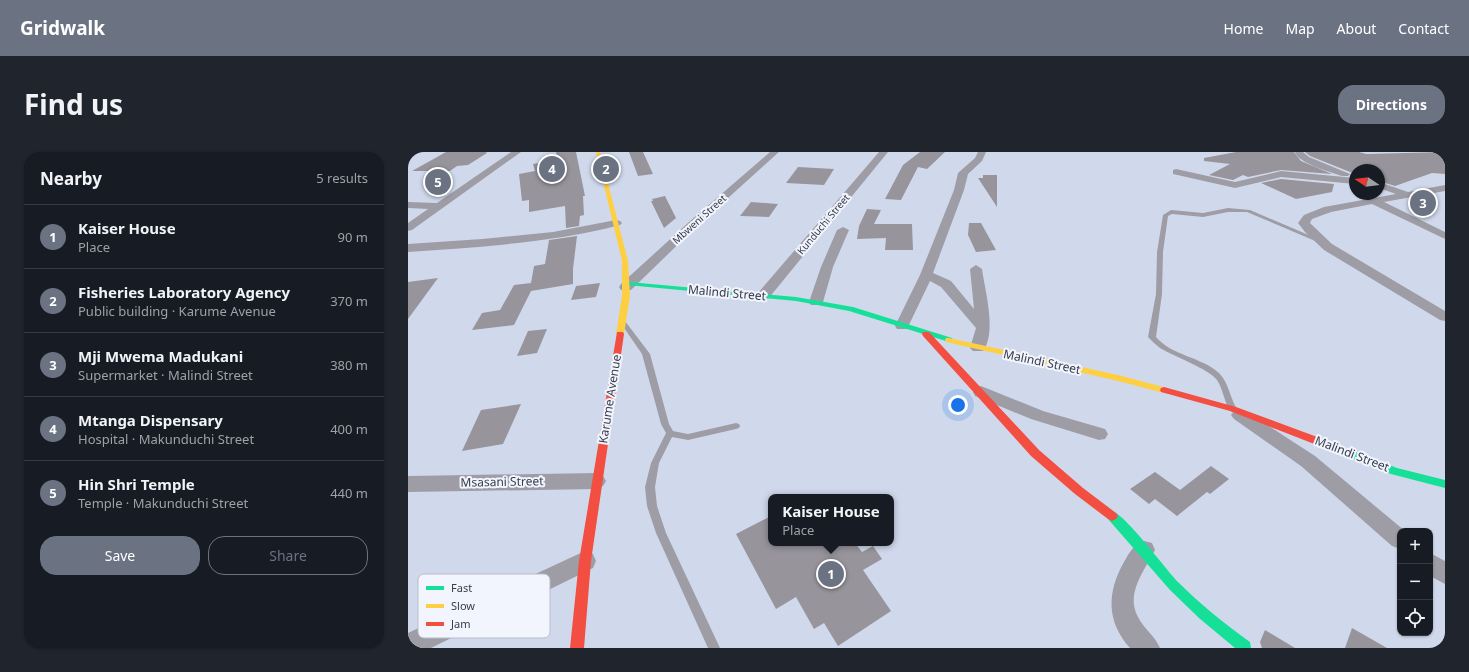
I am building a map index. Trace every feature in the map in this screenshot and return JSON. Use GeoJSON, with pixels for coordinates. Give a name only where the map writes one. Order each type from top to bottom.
{"type":"FeatureCollection","features":[{"type":"Feature","properties":{"kind":"street"},"geometry":{"type":"LineString","coordinates":[[408,228],[517,152]]}},
{"type":"Feature","properties":{"kind":"street","name":"Karume Avenue"},"geometry":{"type":"LineString","coordinates":[[577,648],[585,561],[596,481],[627,286],[625,261],[598,152]]}},
{"type":"Feature","properties":{"kind":"street","name":"Mbweni Street"},"geometry":{"type":"LineString","coordinates":[[627,286],[775,152]]}},
{"type":"Feature","properties":{"kind":"street","name":"Kunduchi Street"},"geometry":{"type":"LineString","coordinates":[[762,296],[884,152]]}},
{"type":"Feature","properties":{"kind":"street"},"geometry":{"type":"LineString","coordinates":[[902,326],[926,275],[959,190],[963,173],[979,159],[982,152]]}},
{"type":"Feature","properties":{"kind":"street"},"geometry":{"type":"LineString","coordinates":[[1299,152],[1300,155],[1306,159],[1349,175]]}},
{"type":"Feature","properties":{"kind":"street"},"geometry":{"type":"LineString","coordinates":[[1176,172],[1235,185],[1281,174],[1349,180]]}},
{"type":"Feature","properties":{"kind":"street"},"geometry":{"type":"LineString","coordinates":[[1385,187],[1408,194]]}},
{"type":"Feature","properties":{"kind":"street"},"geometry":{"type":"LineString","coordinates":[[1445,188],[1328,209],[1306,219],[1304,223],[1322,243],[1445,317]]}},
{"type":"Feature","properties":{"kind":"street"},"geometry":{"type":"LineString","coordinates":[[1373,201],[1445,236]]}},
{"type":"Feature","properties":{"kind":"street"},"geometry":{"type":"LineString","coordinates":[[408,205],[438,206]]}},
{"type":"Feature","properties":{"kind":"street"},"geometry":{"type":"LineString","coordinates":[[408,248],[482,243],[553,235],[616,223]]}},
{"type":"Feature","properties":{"kind":"street"},"geometry":{"type":"LineString","coordinates":[[816,302],[827,267],[843,230]]}},
{"type":"Feature","properties":{"kind":"street"},"geometry":{"type":"LineString","coordinates":[[976,269],[983,327],[978,348]]}},
{"type":"Feature","properties":{"kind":"street"},"geometry":{"type":"LineString","coordinates":[[926,275],[946,284],[971,315],[983,327]]}},
{"type":"Feature","properties":{"kind":"street","name":"Malindi Street"},"geometry":{"type":"LineString","coordinates":[[627,286],[762,296],[816,302],[850,309],[926,334],[978,348],[1118,378],[1233,409],[1395,471],[1445,484]]}},
{"type":"Feature","properties":{"kind":"street"},"geometry":{"type":"LineString","coordinates":[[926,334],[981,392],[1035,453],[1079,491],[1108,512],[1131,534],[1165,576],[1213,624],[1246,647]]}},
{"type":"Feature","properties":{"kind":"street"},"geometry":{"type":"LineString","coordinates":[[981,392],[1036,415],[1098,434]]}},
{"type":"Feature","properties":{"kind":"street"},"geometry":{"type":"LineString","coordinates":[[1233,409],[1308,461],[1349,498],[1397,538]]}},
{"type":"Feature","properties":{"kind":"street","name":"Msasani Street"},"geometry":{"type":"LineString","coordinates":[[408,484],[596,481]]}},
{"type":"Feature","properties":{"kind":"street"},"geometry":{"type":"LineString","coordinates":[[1144,550],[1134,564],[1125,584],[1124,616],[1130,630],[1147,648]]}},
{"type":"Feature","properties":{"kind":"street"},"geometry":{"type":"LineString","coordinates":[[550,578],[585,561]]}},
{"type":"Feature","properties":{"kind":"street"},"geometry":{"type":"LineString","coordinates":[[1431,564],[1445,574]]}},
{"type":"Feature","properties":{"kind":"street"},"geometry":{"type":"LineString","coordinates":[[408,646],[425,638]]}},
{"type":"Feature","properties":{"kind":"lane"},"geometry":{"type":"LineString","coordinates":[[1233,409],[1227,402],[1223,382],[1216,374],[1161,346],[1152,337],[1159,294],[1160,252],[1166,215],[1171,212],[1207,215],[1228,210],[1248,211],[1322,243]]}},
{"type":"Feature","properties":{"kind":"lane"},"geometry":{"type":"LineString","coordinates":[[622,321],[646,354],[665,424],[670,433],[679,436],[693,436],[736,426]]}},
{"type":"Feature","properties":{"kind":"lane"},"geometry":{"type":"LineString","coordinates":[[670,433],[656,462],[650,487],[652,506],[664,539],[714,648]]}},
{"type":"Feature","properties":{"kind":"building"},"geometry":{"type":"Polygon","coordinates":[[[446,152],[487,153],[468,165],[457,166],[450,171],[412,171],[446,152]]]}},
{"type":"Feature","properties":{"kind":"building"},"geometry":{"type":"Polygon","coordinates":[[[556,152],[576,152],[585,196],[583,196],[584,215],[580,216],[579,226],[566,228],[565,206],[529,212],[529,200],[522,201],[519,174],[535,171],[533,164],[558,160],[556,152]]]}},
{"type":"Feature","properties":{"kind":"building"},"geometry":{"type":"Polygon","coordinates":[[[629,152],[643,152],[653,174],[638,176],[629,152]]]}},
{"type":"Feature","properties":{"kind":"building"},"geometry":{"type":"Polygon","coordinates":[[[920,152],[945,152],[927,169],[918,167],[901,200],[885,199],[903,165],[920,152]]]}},
{"type":"Feature","properties":{"kind":"building"},"geometry":{"type":"Polygon","coordinates":[[[1236,152],[1294,152],[1301,161],[1332,174],[1281,170],[1248,177],[1243,175],[1233,180],[1209,175],[1230,164],[1204,161],[1204,158],[1236,152]]]}},
{"type":"Feature","properties":{"kind":"building"},"geometry":{"type":"Polygon","coordinates":[[[1305,152],[1359,152],[1366,154],[1445,152],[1445,174],[1432,173],[1395,186],[1385,183],[1385,164],[1349,164],[1349,172],[1310,156],[1305,152]]]}},
{"type":"Feature","properties":{"kind":"building"},"geometry":{"type":"Polygon","coordinates":[[[798,167],[834,169],[824,185],[786,183],[798,167]]]}},
{"type":"Feature","properties":{"kind":"building"},"geometry":{"type":"Polygon","coordinates":[[[983,175],[997,175],[997,207],[978,178],[983,178],[983,175]]]}},
{"type":"Feature","properties":{"kind":"building"},"geometry":{"type":"Polygon","coordinates":[[[1281,179],[1334,184],[1332,192],[1296,199],[1261,183],[1281,179]]]}},
{"type":"Feature","properties":{"kind":"building"},"geometry":{"type":"Polygon","coordinates":[[[665,196],[676,218],[664,228],[651,201],[653,201],[652,199],[665,196]]]}},
{"type":"Feature","properties":{"kind":"building"},"geometry":{"type":"Polygon","coordinates":[[[751,202],[778,204],[769,217],[740,216],[751,202]]]}},
{"type":"Feature","properties":{"kind":"building"},"geometry":{"type":"Polygon","coordinates":[[[867,209],[881,210],[874,224],[912,224],[913,250],[885,250],[886,238],[857,239],[859,226],[867,209]]]}},
{"type":"Feature","properties":{"kind":"building"},"geometry":{"type":"Polygon","coordinates":[[[969,223],[981,223],[996,250],[976,252],[968,235],[969,223]]]}},
{"type":"Feature","properties":{"kind":"building"},"geometry":{"type":"Polygon","coordinates":[[[577,236],[573,269],[573,284],[531,291],[514,325],[472,330],[482,313],[500,310],[514,285],[531,283],[534,266],[545,264],[549,240],[577,236]]]}},
{"type":"Feature","properties":{"kind":"building"},"geometry":{"type":"Polygon","coordinates":[[[438,278],[408,319],[408,282],[438,278]]]}},
{"type":"Feature","properties":{"kind":"building"},"geometry":{"type":"Polygon","coordinates":[[[600,283],[596,297],[571,300],[576,286],[600,283]]]}},
{"type":"Feature","properties":{"kind":"building"},"geometry":{"type":"Polygon","coordinates":[[[547,329],[537,353],[517,356],[528,331],[547,329]]]}},
{"type":"Feature","properties":{"kind":"building"},"geometry":{"type":"Polygon","coordinates":[[[521,404],[503,444],[462,451],[481,410],[521,404]]]}},
{"type":"Feature","properties":{"kind":"building"},"geometry":{"type":"Polygon","coordinates":[[[1211,466],[1229,479],[1210,494],[1207,492],[1177,516],[1155,499],[1149,504],[1130,489],[1155,472],[1180,490],[1211,466]]]}},
{"type":"Feature","properties":{"kind":"building"},"geometry":{"type":"Polygon","coordinates":[[[768,518],[768,546],[857,546],[862,552],[873,546],[882,559],[863,570],[891,611],[838,646],[824,623],[814,629],[796,597],[776,609],[736,534],[768,518]]]}},
{"type":"Feature","properties":{"kind":"building"},"geometry":{"type":"Polygon","coordinates":[[[1352,628],[1387,648],[1345,648],[1352,628]]]}},
{"type":"Feature","properties":{"kind":"building"},"geometry":{"type":"Polygon","coordinates":[[[1265,630],[1295,648],[1262,648],[1260,642],[1265,630]]]}},
{"type":"Feature","properties":{"kind":"traffic: fast"},"geometry":{"type":"LineString","coordinates":[[629,284],[796,299],[850,309],[949,340]]}},
{"type":"Feature","properties":{"kind":"traffic: fast"},"geometry":{"type":"LineString","coordinates":[[1325,444],[1395,471],[1445,484]]}},
{"type":"Feature","properties":{"kind":"traffic: fast"},"geometry":{"type":"LineString","coordinates":[[1112,516],[1193,605],[1245,647]]}},
{"type":"Feature","properties":{"kind":"traffic: slow"},"geometry":{"type":"LineString","coordinates":[[598,152],[625,261],[626,296],[620,334]]}},
{"type":"Feature","properties":{"kind":"traffic: slow"},"geometry":{"type":"LineString","coordinates":[[949,340],[1118,378],[1164,390]]}},
{"type":"Feature","properties":{"kind":"traffic: jam"},"geometry":{"type":"LineString","coordinates":[[577,648],[585,561],[620,334]]}},
{"type":"Feature","properties":{"kind":"traffic: jam"},"geometry":{"type":"LineString","coordinates":[[926,334],[1035,453],[1079,491],[1112,516]]}},
{"type":"Feature","properties":{"kind":"traffic: jam"},"geometry":{"type":"LineString","coordinates":[[1164,390],[1233,409],[1325,444]]}},
{"type":"Feature","properties":{"kind":"place","name":"Mtanga Dispensary"},"geometry":{"type":"Point","coordinates":[552,169]}},
{"type":"Feature","properties":{"kind":"place","name":"Fisheries Laboratory Agency"},"geometry":{"type":"Point","coordinates":[606,169]}},
{"type":"Feature","properties":{"kind":"place","name":"Hin Shri Temple"},"geometry":{"type":"Point","coordinates":[438,182]}},
{"type":"Feature","properties":{"kind":"place","name":"Mji Mwema Madukani"},"geometry":{"type":"Point","coordinates":[1423,203]}},
{"type":"Feature","properties":{"kind":"place","name":"Kaiser House"},"geometry":{"type":"Point","coordinates":[831,574]}}]}
